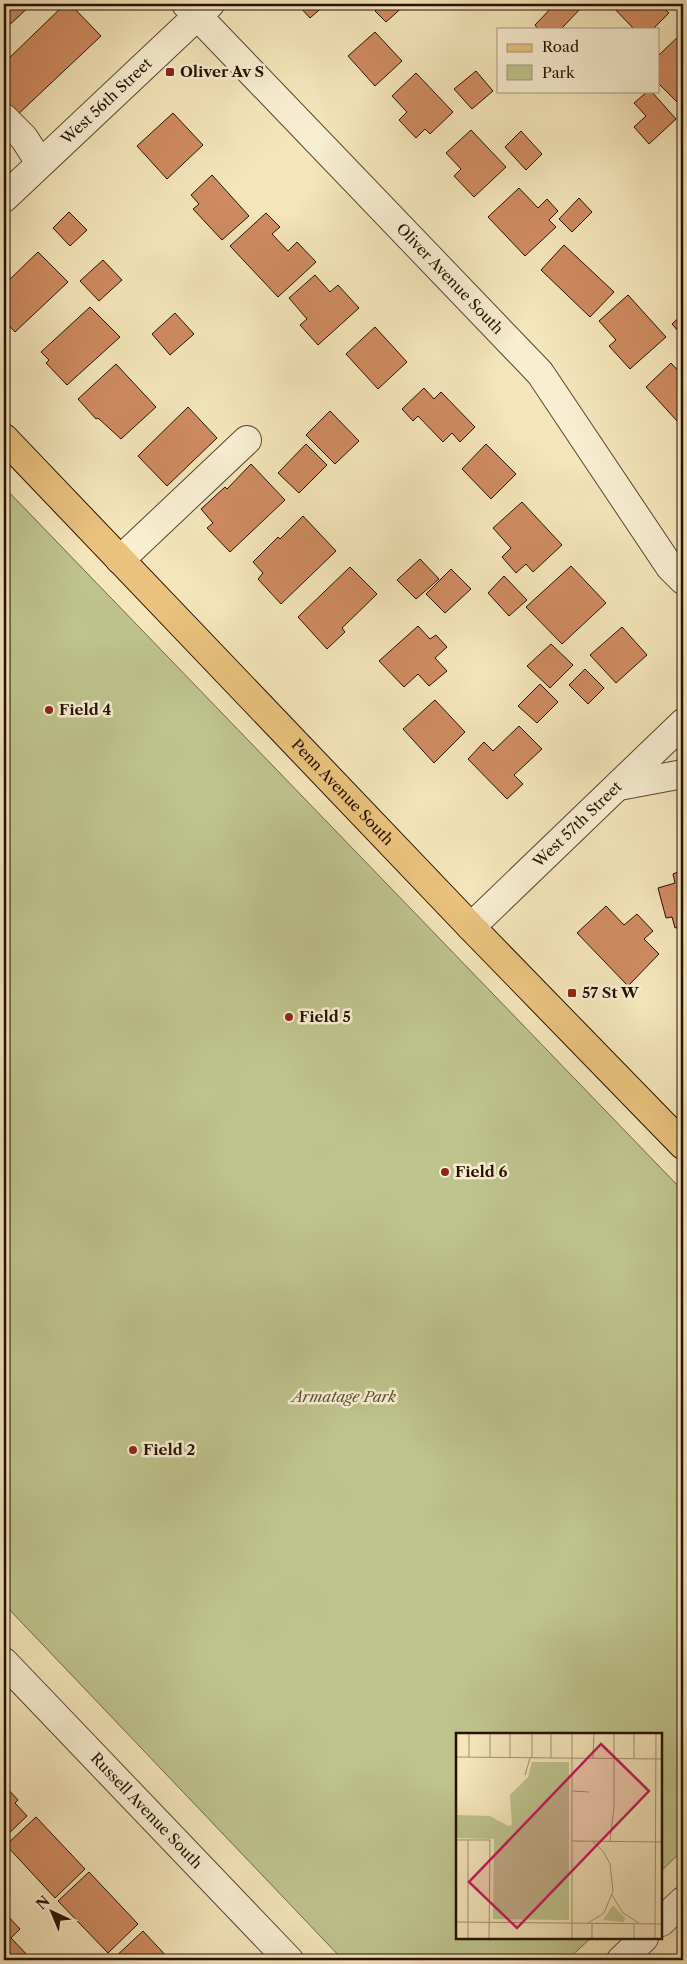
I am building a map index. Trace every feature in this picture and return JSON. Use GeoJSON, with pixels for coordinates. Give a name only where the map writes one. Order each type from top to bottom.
{"type":"FeatureCollection","features":[{"type":"Feature","properties":{"kind":"main road","name":"Penn Avenue South"},"geometry":{"type":"LineString","coordinates":[[4,438],[471,927],[683,1145]]}},
{"type":"Feature","properties":{"kind":"street","name":"West 56th Street"},"geometry":{"type":"LineString","coordinates":[[4,198],[198,8]]}},
{"type":"Feature","properties":{"kind":"street","name":"Oliver Avenue South"},"geometry":{"type":"LineString","coordinates":[[198,8],[540,373],[670,567],[683,580]]}},
{"type":"Feature","properties":{"kind":"street"},"geometry":{"type":"LineString","coordinates":[[4,118],[24,138],[40,163]]}},
{"type":"Feature","properties":{"kind":"street"},"geometry":{"type":"LineString","coordinates":[[120,560],[246,440]]}},
{"type":"Feature","properties":{"kind":"street","name":"West 57th Street"},"geometry":{"type":"LineString","coordinates":[[471,927],[683,723]]}},
{"type":"Feature","properties":{"kind":"street"},"geometry":{"type":"LineString","coordinates":[[618,786],[683,774]]}},
{"type":"Feature","properties":{"kind":"street","name":"Russell Avenue South"},"geometry":{"type":"LineString","coordinates":[[4,1662],[289,1960]]}},
{"type":"Feature","properties":{"kind":"street"},"geometry":{"type":"LineString","coordinates":[[662,1921],[683,1901]]}},
{"type":"Feature","properties":{"kind":"street"},"geometry":{"type":"LineString","coordinates":[[620,1960],[643,1939]]}},
{"type":"Feature","properties":{"kind":"green space","name":"Armatage Park"},"geometry":{"type":"Polygon","coordinates":[[[4,487],[683,1191],[683,1850],[662,1870],[662,1733],[456,1733],[456,1939],[590,1939],[567,1960],[343,1960],[4,1604],[4,487]]]}},
{"type":"Feature","properties":{"kind":"building"},"geometry":{"type":"Polygon","coordinates":[[[4,4],[32,4],[4,30],[4,4]]]}},
{"type":"Feature","properties":{"kind":"building"},"geometry":{"type":"Polygon","coordinates":[[[65,4],[70,4],[101,36],[14,118],[4,107],[4,63],[65,4]]]}},
{"type":"Feature","properties":{"kind":"building"},"geometry":{"type":"Polygon","coordinates":[[[297,4],[326,4],[310,18],[297,4]]]}},
{"type":"Feature","properties":{"kind":"building"},"geometry":{"type":"Polygon","coordinates":[[[383,4],[406,4],[386,22],[375,11],[383,4]]]}},
{"type":"Feature","properties":{"kind":"building"},"geometry":{"type":"Polygon","coordinates":[[[555,4],[578,4],[582,7],[562,28],[537,28],[535,25],[555,4]]]}},
{"type":"Feature","properties":{"kind":"building"},"geometry":{"type":"Polygon","coordinates":[[[610,4],[659,4],[669,13],[654,28],[633,28],[610,4]]]}},
{"type":"Feature","properties":{"kind":"building"},"geometry":{"type":"Polygon","coordinates":[[[375,32],[402,61],[375,86],[348,56],[375,32]]]}},
{"type":"Feature","properties":{"kind":"building"},"geometry":{"type":"Polygon","coordinates":[[[683,32],[683,98],[678,103],[660,85],[660,54],[683,32]]]}},
{"type":"Feature","properties":{"kind":"building"},"geometry":{"type":"Polygon","coordinates":[[[476,71],[493,91],[472,109],[454,89],[476,71]]]}},
{"type":"Feature","properties":{"kind":"building"},"geometry":{"type":"Polygon","coordinates":[[[416,73],[453,112],[430,134],[425,129],[416,138],[399,120],[407,112],[392,96],[416,73]]]}},
{"type":"Feature","properties":{"kind":"building"},"geometry":{"type":"Polygon","coordinates":[[[647,92],[652,92],[676,119],[649,144],[634,127],[646,116],[634,103],[647,92]]]}},
{"type":"Feature","properties":{"kind":"building"},"geometry":{"type":"Polygon","coordinates":[[[173,113],[203,145],[167,179],[137,146],[173,113]]]}},
{"type":"Feature","properties":{"kind":"building"},"geometry":{"type":"Polygon","coordinates":[[[471,130],[506,167],[474,197],[454,176],[461,169],[446,153],[471,130]]]}},
{"type":"Feature","properties":{"kind":"building"},"geometry":{"type":"Polygon","coordinates":[[[521,131],[542,154],[526,170],[505,147],[521,131]]]}},
{"type":"Feature","properties":{"kind":"building"},"geometry":{"type":"Polygon","coordinates":[[[212,175],[249,216],[222,240],[193,209],[199,204],[191,195],[212,175]]]}},
{"type":"Feature","properties":{"kind":"building"},"geometry":{"type":"Polygon","coordinates":[[[519,188],[538,208],[547,199],[558,211],[549,220],[556,227],[525,256],[488,217],[519,188]]]}},
{"type":"Feature","properties":{"kind":"building"},"geometry":{"type":"Polygon","coordinates":[[[579,198],[592,212],[572,232],[559,219],[579,198]]]}},
{"type":"Feature","properties":{"kind":"building"},"geometry":{"type":"Polygon","coordinates":[[[69,212],[87,230],[70,246],[53,228],[69,212]]]}},
{"type":"Feature","properties":{"kind":"building"},"geometry":{"type":"Polygon","coordinates":[[[266,213],[280,227],[272,234],[288,251],[297,242],[316,262],[278,297],[230,246],[266,213]]]}},
{"type":"Feature","properties":{"kind":"building"},"geometry":{"type":"Polygon","coordinates":[[[564,245],[614,292],[590,317],[541,270],[564,245]]]}},
{"type":"Feature","properties":{"kind":"building"},"geometry":{"type":"Polygon","coordinates":[[[38,252],[68,282],[15,332],[4,320],[4,285],[38,252]]]}},
{"type":"Feature","properties":{"kind":"building"},"geometry":{"type":"Polygon","coordinates":[[[103,260],[122,280],[99,301],[80,281],[103,260]]]}},
{"type":"Feature","properties":{"kind":"building"},"geometry":{"type":"Polygon","coordinates":[[[315,275],[330,292],[338,285],[359,308],[318,345],[300,325],[307,319],[289,298],[315,275]]]}},
{"type":"Feature","properties":{"kind":"building"},"geometry":{"type":"Polygon","coordinates":[[[628,295],[666,337],[630,369],[609,346],[616,340],[599,321],[628,295]]]}},
{"type":"Feature","properties":{"kind":"building"},"geometry":{"type":"Polygon","coordinates":[[[90,307],[120,337],[67,385],[46,363],[49,360],[41,352],[90,307]]]}},
{"type":"Feature","properties":{"kind":"building"},"geometry":{"type":"Polygon","coordinates":[[[175,313],[194,334],[170,355],[152,334],[175,313]]]}},
{"type":"Feature","properties":{"kind":"building"},"geometry":{"type":"Polygon","coordinates":[[[683,314],[683,337],[672,324],[683,314]]]}},
{"type":"Feature","properties":{"kind":"building"},"geometry":{"type":"Polygon","coordinates":[[[375,327],[407,362],[378,389],[346,354],[375,327]]]}},
{"type":"Feature","properties":{"kind":"building"},"geometry":{"type":"Polygon","coordinates":[[[671,363],[683,376],[683,417],[678,422],[646,387],[671,363]]]}},
{"type":"Feature","properties":{"kind":"building"},"geometry":{"type":"Polygon","coordinates":[[[116,364],[156,407],[121,439],[98,418],[96,419],[78,399],[116,364]]]}},
{"type":"Feature","properties":{"kind":"building"},"geometry":{"type":"Polygon","coordinates":[[[424,388],[434,399],[441,392],[475,427],[460,442],[452,433],[443,442],[418,416],[413,421],[402,409],[424,388]]]}},
{"type":"Feature","properties":{"kind":"building"},"geometry":{"type":"Polygon","coordinates":[[[188,407],[217,438],[167,486],[138,456],[188,407]]]}},
{"type":"Feature","properties":{"kind":"building"},"geometry":{"type":"Polygon","coordinates":[[[330,411],[359,441],[335,464],[306,435],[330,411]]]}},
{"type":"Feature","properties":{"kind":"building"},"geometry":{"type":"Polygon","coordinates":[[[306,444],[327,465],[299,493],[278,473],[306,444]]]}},
{"type":"Feature","properties":{"kind":"building"},"geometry":{"type":"Polygon","coordinates":[[[486,444],[516,474],[491,499],[462,469],[486,444]]]}},
{"type":"Feature","properties":{"kind":"building"},"geometry":{"type":"Polygon","coordinates":[[[251,464],[285,500],[230,552],[207,528],[213,523],[201,509],[225,487],[227,489],[251,464]]]}},
{"type":"Feature","properties":{"kind":"building"},"geometry":{"type":"Polygon","coordinates":[[[522,502],[562,545],[533,572],[526,564],[516,573],[502,557],[511,548],[493,528],[522,502]]]}},
{"type":"Feature","properties":{"kind":"building"},"geometry":{"type":"Polygon","coordinates":[[[303,516],[336,551],[281,604],[258,579],[263,573],[253,562],[303,516]]]}},
{"type":"Feature","properties":{"kind":"building"},"geometry":{"type":"Polygon","coordinates":[[[420,559],[439,579],[416,599],[397,580],[420,559]]]}},
{"type":"Feature","properties":{"kind":"building"},"geometry":{"type":"Polygon","coordinates":[[[571,566],[606,603],[562,644],[526,607],[571,566]]]}},
{"type":"Feature","properties":{"kind":"building"},"geometry":{"type":"Polygon","coordinates":[[[350,567],[377,594],[342,628],[345,632],[327,649],[298,617],[350,567]]]}},
{"type":"Feature","properties":{"kind":"building"},"geometry":{"type":"Polygon","coordinates":[[[451,569],[471,589],[445,613],[426,594],[451,569]]]}},
{"type":"Feature","properties":{"kind":"building"},"geometry":{"type":"Polygon","coordinates":[[[504,576],[527,600],[509,616],[488,593],[504,576]]]}},
{"type":"Feature","properties":{"kind":"building"},"geometry":{"type":"Polygon","coordinates":[[[418,626],[430,639],[436,635],[447,647],[435,658],[447,671],[429,686],[418,674],[404,687],[379,661],[418,626]]]}},
{"type":"Feature","properties":{"kind":"building"},"geometry":{"type":"Polygon","coordinates":[[[622,627],[647,655],[616,683],[590,655],[622,627]]]}},
{"type":"Feature","properties":{"kind":"building"},"geometry":{"type":"Polygon","coordinates":[[[551,644],[573,665],[550,688],[527,666],[551,644]]]}},
{"type":"Feature","properties":{"kind":"building"},"geometry":{"type":"Polygon","coordinates":[[[585,669],[604,688],[588,704],[569,685],[585,669]]]}},
{"type":"Feature","properties":{"kind":"building"},"geometry":{"type":"Polygon","coordinates":[[[540,684],[558,702],[537,723],[518,706],[540,684]]]}},
{"type":"Feature","properties":{"kind":"building"},"geometry":{"type":"Polygon","coordinates":[[[435,700],[465,732],[434,763],[403,729],[435,700]]]}},
{"type":"Feature","properties":{"kind":"building"},"geometry":{"type":"Polygon","coordinates":[[[519,726],[542,749],[514,775],[523,784],[507,799],[468,759],[484,742],[493,751],[519,726]]]}},
{"type":"Feature","properties":{"kind":"building"},"geometry":{"type":"Polygon","coordinates":[[[683,870],[683,926],[675,928],[672,917],[666,918],[658,888],[675,883],[673,874],[683,870]]]}},
{"type":"Feature","properties":{"kind":"building"},"geometry":{"type":"Polygon","coordinates":[[[606,906],[624,925],[637,914],[653,931],[644,939],[659,954],[628,986],[577,933],[606,906]]]}},
{"type":"Feature","properties":{"kind":"building"},"geometry":{"type":"Polygon","coordinates":[[[4,1785],[18,1800],[15,1803],[27,1816],[4,1838],[4,1785]]]}},
{"type":"Feature","properties":{"kind":"building"},"geometry":{"type":"Polygon","coordinates":[[[36,1817],[85,1869],[55,1898],[6,1845],[36,1817]]]}},
{"type":"Feature","properties":{"kind":"building"},"geometry":{"type":"Polygon","coordinates":[[[89,1872],[138,1924],[108,1953],[58,1901],[89,1872]]]}},
{"type":"Feature","properties":{"kind":"building"},"geometry":{"type":"Polygon","coordinates":[[[4,1912],[20,1929],[11,1938],[32,1960],[4,1960],[4,1912]]]}},
{"type":"Feature","properties":{"kind":"building"},"geometry":{"type":"Polygon","coordinates":[[[143,1931],[170,1960],[112,1960],[143,1931]]]}},
{"type":"Feature","properties":{"kind":"place","name":"Oliver Av S"},"geometry":{"type":"Point","coordinates":[170,72]}},
{"type":"Feature","properties":{"kind":"place","name":"Field 4"},"geometry":{"type":"Point","coordinates":[49,710]}},
{"type":"Feature","properties":{"kind":"place","name":"57 St W"},"geometry":{"type":"Point","coordinates":[572,993]}},
{"type":"Feature","properties":{"kind":"place","name":"Field 5"},"geometry":{"type":"Point","coordinates":[289,1017]}},
{"type":"Feature","properties":{"kind":"place","name":"Field 6"},"geometry":{"type":"Point","coordinates":[445,1172]}},
{"type":"Feature","properties":{"kind":"place","name":"Field 2"},"geometry":{"type":"Point","coordinates":[133,1450]}}]}
